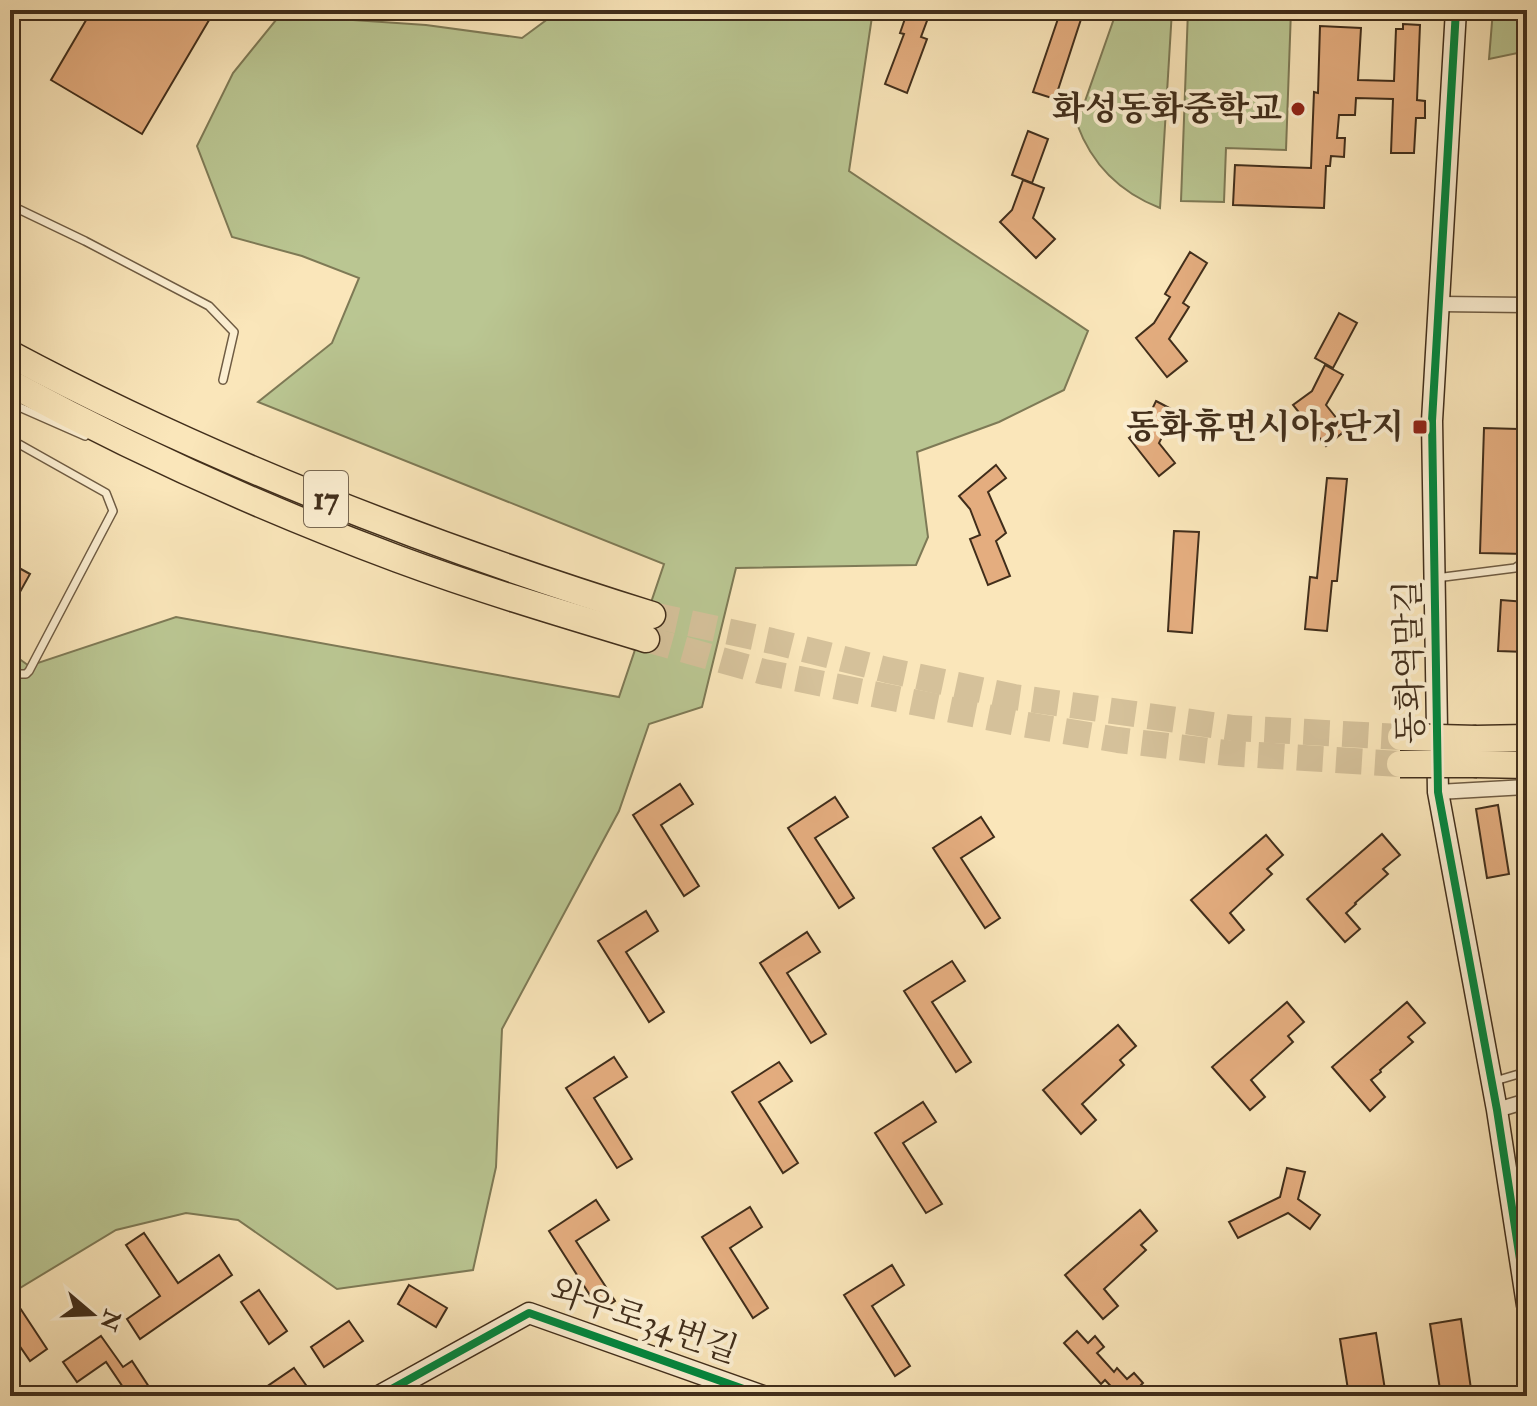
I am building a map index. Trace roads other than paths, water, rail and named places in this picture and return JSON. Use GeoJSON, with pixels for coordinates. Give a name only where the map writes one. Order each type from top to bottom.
{"type":"FeatureCollection","features":[{"type":"Feature","properties":{"kind":"highway","name":"17"},"geometry":{"type":"LineString","coordinates":[[10,354],[229,460],[649,627],[487,590],[398,559],[310,525],[192,473],[75,418],[10,383]]}},
{"type":"Feature","properties":{"kind":"highway"},"geometry":{"type":"LineString","coordinates":[[1401,737],[1527,765]]}},
{"type":"Feature","properties":{"kind":"highway"},"geometry":{"type":"LineString","coordinates":[[1400,764],[1476,752],[1527,738]]}},
{"type":"Feature","properties":{"kind":"street","name":"동화역말길"},"geometry":{"type":"LineString","coordinates":[[1456,10],[1432,421],[1438,792],[1497,1110],[1527,1305]]}},
{"type":"Feature","properties":{"kind":"street"},"geometry":{"type":"LineString","coordinates":[[1440,304],[1527,305]]}},
{"type":"Feature","properties":{"kind":"street"},"geometry":{"type":"LineString","coordinates":[[1438,792],[1527,787]]}},
{"type":"Feature","properties":{"kind":"street"},"geometry":{"type":"LineString","coordinates":[[1497,1110],[1527,1101]]}},
{"type":"Feature","properties":{"kind":"street","name":"와우로34번길"},"geometry":{"type":"LineString","coordinates":[[379,1396],[529,1313],[763,1396]]}},
{"type":"Feature","properties":{"kind":"lane"},"geometry":{"type":"LineString","coordinates":[[10,205],[209,306],[234,332],[223,380]]}},
{"type":"Feature","properties":{"kind":"lane"},"geometry":{"type":"LineString","coordinates":[[10,403],[91,439]]}},
{"type":"Feature","properties":{"kind":"lane"},"geometry":{"type":"LineString","coordinates":[[10,439],[106,493],[113,511],[29,671],[26,674],[10,674]]}},
{"type":"Feature","properties":{"kind":"lane"},"geometry":{"type":"LineString","coordinates":[[144,463],[192,473]]}},
{"type":"Feature","properties":{"kind":"lane","name":"동화역말길"},"geometry":{"type":"LineString","coordinates":[[1435,578],[1515,568],[1527,560]]}},
{"type":"Feature","properties":{"kind":"lane"},"geometry":{"type":"LineString","coordinates":[[1492,1082],[1522,1073],[1527,1065]]}},
{"type":"Feature","properties":{"kind":"tunnel"},"geometry":{"type":"LineString","coordinates":[[652,615],[1014,697],[1233,728],[1401,737]]}},
{"type":"Feature","properties":{"kind":"tunnel"},"geometry":{"type":"LineString","coordinates":[[646,639],[764,672],[1118,740],[1227,753],[1400,764]]}},
{"type":"Feature","properties":{"kind":"place","name":"화성동화중학교"},"geometry":{"type":"Point","coordinates":[1298,109]}},
{"type":"Feature","properties":{"kind":"place","name":"동화휴먼시아5단지"},"geometry":{"type":"Point","coordinates":[1420,427]}}]}
